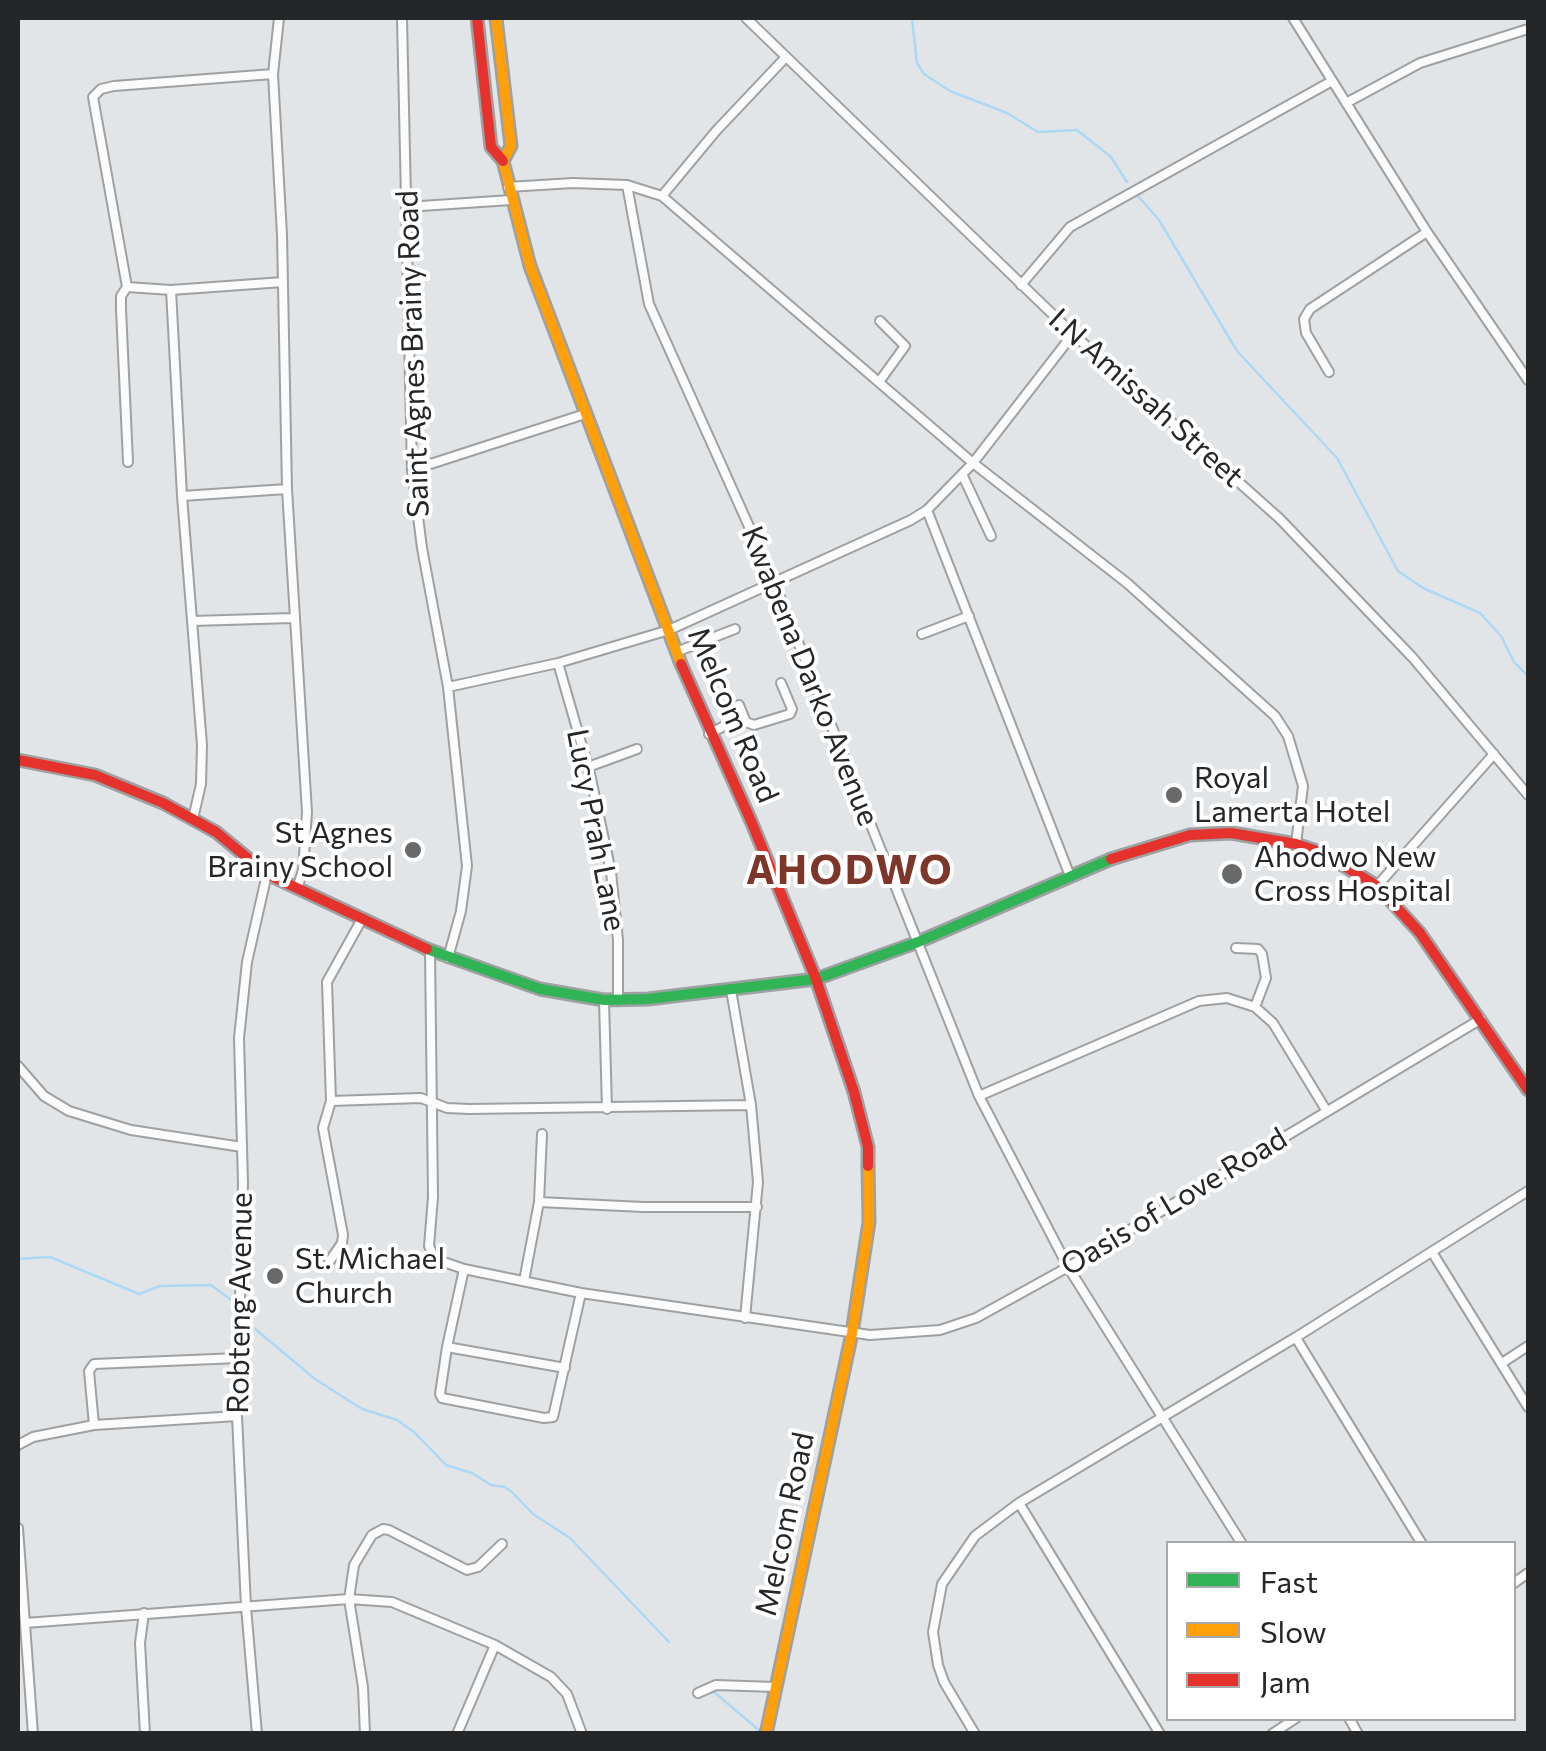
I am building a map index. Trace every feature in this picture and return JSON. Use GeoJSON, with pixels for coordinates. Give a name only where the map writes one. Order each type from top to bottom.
{"type":"FeatureCollection","features":[{"type":"Feature","properties":{"kind":"main road"},"geometry":{"type":"LineString","coordinates":[[477,18],[491,147],[503,161]]}},
{"type":"Feature","properties":{"kind":"main road","name":"Melcom Road"},"geometry":{"type":"LineString","coordinates":[[496,18],[511,146],[503,161],[530,266],[676,652],[816,979],[868,1146],[869,1222],[852,1333],[766,1734]]}},
{"type":"Feature","properties":{"kind":"main road"},"geometry":{"type":"LineString","coordinates":[[18,760],[95,775],[193,819],[216,832],[267,874],[448,958],[540,989],[604,1000],[816,979],[918,942],[1139,848],[1190,835],[1231,833],[1296,844],[1323,853],[1377,886],[1420,932],[1528,1090]]}},
{"type":"Feature","properties":{"kind":"street"},"geometry":{"type":"LineString","coordinates":[[279,18],[273,74],[287,489],[308,812],[303,870],[297,889]]}},
{"type":"Feature","properties":{"kind":"street","name":"Saint Agnes Brainy Road"},"geometry":{"type":"LineString","coordinates":[[402,18],[412,470],[448,687],[467,866],[462,912],[448,958]]}},
{"type":"Feature","properties":{"kind":"street","name":"I.N Amissah Street"},"geometry":{"type":"LineString","coordinates":[[746,18],[1072,334],[1280,519],[1413,658],[1528,795]]}},
{"type":"Feature","properties":{"kind":"street"},"geometry":{"type":"LineString","coordinates":[[1293,18],[1427,232],[1528,380]]}},
{"type":"Feature","properties":{"kind":"street"},"geometry":{"type":"LineString","coordinates":[[1346,103],[1420,63],[1528,29]]}},
{"type":"Feature","properties":{"kind":"street"},"geometry":{"type":"LineString","coordinates":[[662,196],[716,131],[786,58]]}},
{"type":"Feature","properties":{"kind":"street"},"geometry":{"type":"LineString","coordinates":[[128,462],[120,309],[127,287],[93,97],[100,89],[114,86],[273,74]]}},
{"type":"Feature","properties":{"kind":"street"},"geometry":{"type":"LineString","coordinates":[[1021,285],[1048,250],[1080,220],[1332,81]]}},
{"type":"Feature","properties":{"kind":"street"},"geometry":{"type":"LineString","coordinates":[[508,187],[573,182],[627,185],[662,196],[973,462],[1127,583],[1275,716],[1288,736],[1303,786],[1296,844]]}},
{"type":"Feature","properties":{"kind":"street","name":"Kwabena Darko Avenue"},"geometry":{"type":"LineString","coordinates":[[627,185],[650,304],[774,582],[980,1096],[1068,1266],[1240,1541]]}},
{"type":"Feature","properties":{"kind":"street"},"geometry":{"type":"LineString","coordinates":[[406,207],[511,200]]}},
{"type":"Feature","properties":{"kind":"street"},"geometry":{"type":"LineString","coordinates":[[1329,372],[1306,332],[1304,319],[1310,309],[1427,232]]}},
{"type":"Feature","properties":{"kind":"street"},"geometry":{"type":"LineString","coordinates":[[127,287],[172,290],[283,282]]}},
{"type":"Feature","properties":{"kind":"street"},"geometry":{"type":"LineString","coordinates":[[172,290],[182,496],[202,745],[193,819]]}},
{"type":"Feature","properties":{"kind":"street"},"geometry":{"type":"LineString","coordinates":[[879,382],[905,346],[880,321]]}},
{"type":"Feature","properties":{"kind":"street"},"geometry":{"type":"LineString","coordinates":[[448,687],[558,662],[669,630],[927,510],[973,462],[1072,334]]}},
{"type":"Feature","properties":{"kind":"street"},"geometry":{"type":"LineString","coordinates":[[412,470],[585,414]]}},
{"type":"Feature","properties":{"kind":"street"},"geometry":{"type":"LineString","coordinates":[[962,474],[991,536]]}},
{"type":"Feature","properties":{"kind":"street"},"geometry":{"type":"LineString","coordinates":[[182,496],[287,489]]}},
{"type":"Feature","properties":{"kind":"street"},"geometry":{"type":"LineString","coordinates":[[927,510],[1070,876]]}},
{"type":"Feature","properties":{"kind":"street"},"geometry":{"type":"LineString","coordinates":[[922,634],[968,616]]}},
{"type":"Feature","properties":{"kind":"street"},"geometry":{"type":"LineString","coordinates":[[192,621],[293,618]]}},
{"type":"Feature","properties":{"kind":"street"},"geometry":{"type":"LineString","coordinates":[[676,652],[736,629]]}},
{"type":"Feature","properties":{"kind":"street","name":"Lucy Prah Lane"},"geometry":{"type":"LineString","coordinates":[[558,662],[588,768],[616,908],[618,1000]]}},
{"type":"Feature","properties":{"kind":"street"},"geometry":{"type":"LineString","coordinates":[[740,706],[746,722],[754,725],[790,714],[792,708],[782,683]]}},
{"type":"Feature","properties":{"kind":"street"},"geometry":{"type":"LineString","coordinates":[[709,734],[744,716]]}},
{"type":"Feature","properties":{"kind":"street"},"geometry":{"type":"LineString","coordinates":[[588,768],[636,749]]}},
{"type":"Feature","properties":{"kind":"street"},"geometry":{"type":"LineString","coordinates":[[1377,886],[1494,754]]}},
{"type":"Feature","properties":{"kind":"street","name":"Robteng Avenue"},"geometry":{"type":"LineString","coordinates":[[257,1734],[246,1607],[237,1416],[242,1148],[239,1038],[254,919],[267,874]]}},
{"type":"Feature","properties":{"kind":"street"},"geometry":{"type":"LineString","coordinates":[[329,1262],[342,1244],[343,1235],[322,1128],[331,1100],[327,982],[362,919]]}},
{"type":"Feature","properties":{"kind":"street"},"geometry":{"type":"LineString","coordinates":[[1236,948],[1258,949],[1263,957],[1266,981],[1255,1007]]}},
{"type":"Feature","properties":{"kind":"street"},"geometry":{"type":"LineString","coordinates":[[430,950],[431,1100]]}},
{"type":"Feature","properties":{"kind":"street"},"geometry":{"type":"LineString","coordinates":[[731,990],[757,1147],[757,1207],[744,1318]]}},
{"type":"Feature","properties":{"kind":"street"},"geometry":{"type":"LineString","coordinates":[[980,1096],[1199,1001],[1227,998],[1255,1007],[1273,1022],[1326,1110]]}},
{"type":"Feature","properties":{"kind":"street"},"geometry":{"type":"LineString","coordinates":[[604,1000],[607,1109]]}},
{"type":"Feature","properties":{"kind":"street","name":"Oasis of Love Road"},"geometry":{"type":"LineString","coordinates":[[431,1100],[430,1252],[442,1262],[464,1270],[581,1293],[894,1336],[957,1326],[1068,1266],[1481,1020]]}},
{"type":"Feature","properties":{"kind":"street"},"geometry":{"type":"LineString","coordinates":[[18,1066],[44,1096],[68,1111],[131,1130],[242,1148]]}},
{"type":"Feature","properties":{"kind":"street"},"geometry":{"type":"LineString","coordinates":[[331,1100],[410,1097],[431,1100],[447,1108],[469,1109],[751,1105]]}},
{"type":"Feature","properties":{"kind":"street"},"geometry":{"type":"LineString","coordinates":[[524,1281],[539,1202],[542,1134]]}},
{"type":"Feature","properties":{"kind":"street"},"geometry":{"type":"LineString","coordinates":[[976,1734],[944,1682],[933,1632],[942,1584],[965,1547],[1019,1504],[1296,1338],[1528,1192]]}},
{"type":"Feature","properties":{"kind":"street"},"geometry":{"type":"LineString","coordinates":[[539,1202],[757,1207]]}},
{"type":"Feature","properties":{"kind":"street"},"geometry":{"type":"LineString","coordinates":[[1432,1252],[1528,1407]]}},
{"type":"Feature","properties":{"kind":"street"},"geometry":{"type":"LineString","coordinates":[[464,1270],[447,1347],[442,1398],[544,1418],[555,1413],[581,1293]]}},
{"type":"Feature","properties":{"kind":"street"},"geometry":{"type":"LineString","coordinates":[[1296,1338],[1420,1541]]}},
{"type":"Feature","properties":{"kind":"street"},"geometry":{"type":"LineString","coordinates":[[1502,1363],[1528,1346]]}},
{"type":"Feature","properties":{"kind":"street"},"geometry":{"type":"LineString","coordinates":[[447,1347],[565,1368]]}},
{"type":"Feature","properties":{"kind":"street"},"geometry":{"type":"LineString","coordinates":[[94,1424],[89,1371],[94,1364],[239,1358]]}},
{"type":"Feature","properties":{"kind":"street"},"geometry":{"type":"LineString","coordinates":[[18,1445],[33,1437],[94,1424],[237,1416]]}},
{"type":"Feature","properties":{"kind":"street"},"geometry":{"type":"LineString","coordinates":[[1019,1504],[1160,1734]]}},
{"type":"Feature","properties":{"kind":"street"},"geometry":{"type":"LineString","coordinates":[[18,1528],[33,1734]]}},
{"type":"Feature","properties":{"kind":"street"},"geometry":{"type":"LineString","coordinates":[[365,1734],[363,1687],[350,1599],[354,1565],[377,1531],[389,1530],[467,1570],[478,1567],[502,1544]]}},
{"type":"Feature","properties":{"kind":"street"},"geometry":{"type":"LineString","coordinates":[[25,1623],[144,1612],[379,1600],[404,1606],[494,1645],[558,1682],[571,1703],[582,1734]]}},
{"type":"Feature","properties":{"kind":"street"},"geometry":{"type":"LineString","coordinates":[[144,1612],[140,1643],[145,1734]]}},
{"type":"Feature","properties":{"kind":"street"},"geometry":{"type":"LineString","coordinates":[[458,1734],[494,1645]]}},
{"type":"Feature","properties":{"kind":"street"},"geometry":{"type":"LineString","coordinates":[[698,1693],[716,1685],[775,1687]]}},
{"type":"Feature","properties":{"kind":"waterway"},"geometry":{"type":"LineString","coordinates":[[912,18],[917,63],[924,74],[950,91],[1007,113],[1038,132],[1077,130],[1111,157],[1127,182]]}},
{"type":"Feature","properties":{"kind":"waterway"},"geometry":{"type":"LineString","coordinates":[[1138,196],[1159,220],[1237,351],[1337,458],[1398,571],[1423,588],[1480,613],[1528,676]]}},
{"type":"Feature","properties":{"kind":"waterway"},"geometry":{"type":"LineString","coordinates":[[18,1259],[50,1257],[139,1294],[160,1286],[211,1285],[234,1302]]}},
{"type":"Feature","properties":{"kind":"waterway"},"geometry":{"type":"LineString","coordinates":[[248,1323],[315,1379],[362,1409],[397,1420],[414,1432],[446,1465],[512,1492],[533,1514],[570,1538],[669,1642]]}},
{"type":"Feature","properties":{"kind":"waterway"},"geometry":{"type":"LineString","coordinates":[[714,1692],[760,1731]]}},
{"type":"Feature","properties":{"kind":"traffic: fast"},"geometry":{"type":"LineString","coordinates":[[427,949],[540,989],[604,1000],[648,999],[816,979],[918,942],[1111,859]]}},
{"type":"Feature","properties":{"kind":"traffic: slow"},"geometry":{"type":"LineString","coordinates":[[496,18],[511,146],[503,161],[530,266],[681,664]]}},
{"type":"Feature","properties":{"kind":"traffic: slow"},"geometry":{"type":"LineString","coordinates":[[766,1734],[852,1333],[869,1222],[868,1166]]}},
{"type":"Feature","properties":{"kind":"traffic: jam"},"geometry":{"type":"LineString","coordinates":[[477,18],[491,147],[503,161]]}},
{"type":"Feature","properties":{"kind":"traffic: jam"},"geometry":{"type":"LineString","coordinates":[[681,664],[816,979],[854,1092],[868,1147],[868,1166]]}},
{"type":"Feature","properties":{"kind":"traffic: jam"},"geometry":{"type":"LineString","coordinates":[[18,760],[95,775],[163,803],[216,832],[267,874],[427,949]]}},
{"type":"Feature","properties":{"kind":"traffic: jam"},"geometry":{"type":"LineString","coordinates":[[1111,859],[1190,835],[1231,833],[1296,844],[1323,853],[1377,886],[1420,933],[1528,1090]]}},
{"type":"Feature","properties":{"kind":"place","name":"Royal Lamerta Hotel"},"geometry":{"type":"Point","coordinates":[1174,795]}},
{"type":"Feature","properties":{"kind":"place","name":"St Agnes Brainy School"},"geometry":{"type":"Point","coordinates":[413,850]}},
{"type":"Feature","properties":{"kind":"place","name":"Ahodwo New Cross Hospital"},"geometry":{"type":"Point","coordinates":[1232,874]}},
{"type":"Feature","properties":{"kind":"place","name":"St. Michael Church"},"geometry":{"type":"Point","coordinates":[275,1276]}},
{"type":"Feature","properties":{"kind":"district","name":"AHODWO"},"geometry":{"type":"Point","coordinates":[850,871]}}]}
